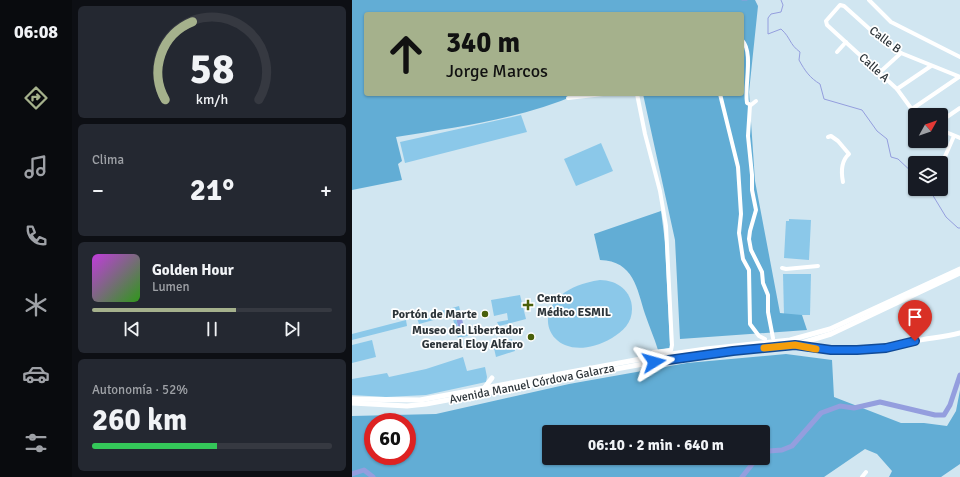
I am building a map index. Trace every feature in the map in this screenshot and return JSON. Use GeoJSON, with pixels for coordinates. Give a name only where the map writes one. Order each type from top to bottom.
{"type":"FeatureCollection","features":[{"type":"Feature","properties":{"kind":"main road","name":"Avenida Manuel Córdova Galarza"},"geometry":{"type":"LineString","coordinates":[[352,403],[407,406],[426,404],[648,362],[795,345],[831,334],[960,269]]}},
{"type":"Feature","properties":{"kind":"main road","name":"Avenida Manuel Córdova Galarza"},"geometry":{"type":"LineString","coordinates":[[352,399],[420,400],[506,383],[699,350],[766,343],[808,336],[830,329],[960,273]]}},
{"type":"Feature","properties":{"kind":"main road"},"geometry":{"type":"LineString","coordinates":[[795,345],[831,350],[886,348],[960,332]]}},
{"type":"Feature","properties":{"kind":"main road"},"geometry":{"type":"LineString","coordinates":[[484,387],[492,378]]}},
{"type":"Feature","properties":{"kind":"main road"},"geometry":{"type":"LineString","coordinates":[[498,378],[506,383]]}},
{"type":"Feature","properties":{"kind":"street"},"geometry":{"type":"LineString","coordinates":[[868,0],[891,22],[960,57]]}},
{"type":"Feature","properties":{"kind":"street","name":"Calle B"},"geometry":{"type":"LineString","coordinates":[[827,25],[826,21],[842,5],[884,42],[901,53],[959,77]]}},
{"type":"Feature","properties":{"kind":"street","name":"Calle A"},"geometry":{"type":"LineString","coordinates":[[827,25],[897,89],[911,108]]}},
{"type":"Feature","properties":{"kind":"street"},"geometry":{"type":"LineString","coordinates":[[837,52],[846,42]]}},
{"type":"Feature","properties":{"kind":"street"},"geometry":{"type":"LineString","coordinates":[[744,44],[748,52],[746,94],[747,103],[750,105],[748,136],[752,190],[756,210],[749,239],[751,250],[762,272],[763,283],[768,295],[768,312],[773,338]]}},
{"type":"Feature","properties":{"kind":"street"},"geometry":{"type":"LineString","coordinates":[[879,72],[901,53]]}},
{"type":"Feature","properties":{"kind":"street"},"geometry":{"type":"LineString","coordinates":[[897,89],[931,66]]}},
{"type":"Feature","properties":{"kind":"street"},"geometry":{"type":"LineString","coordinates":[[949,73],[953,77],[952,82]]}},
{"type":"Feature","properties":{"kind":"street"},"geometry":{"type":"LineString","coordinates":[[913,108],[959,77]]}},
{"type":"Feature","properties":{"kind":"street"},"geometry":{"type":"LineString","coordinates":[[568,98],[586,96]]}},
{"type":"Feature","properties":{"kind":"street"},"geometry":{"type":"LineString","coordinates":[[637,96],[644,134],[660,191],[668,240],[672,345],[671,350],[653,352]]}},
{"type":"Feature","properties":{"kind":"street"},"geometry":{"type":"LineString","coordinates":[[720,96],[738,167],[741,214],[739,233],[743,259],[749,270],[750,324],[759,336],[765,339]]}},
{"type":"Feature","properties":{"kind":"street"},"geometry":{"type":"LineString","coordinates":[[750,105],[753,105],[756,101]]}},
{"type":"Feature","properties":{"kind":"street"},"geometry":{"type":"LineString","coordinates":[[948,117],[960,108]]}},
{"type":"Feature","properties":{"kind":"street"},"geometry":{"type":"LineString","coordinates":[[948,133],[960,138]]}},
{"type":"Feature","properties":{"kind":"street"},"geometry":{"type":"LineString","coordinates":[[828,137],[831,136],[838,141],[849,154],[846,157],[842,169],[843,182]]}},
{"type":"Feature","properties":{"kind":"street"},"geometry":{"type":"LineString","coordinates":[[945,156],[954,136]]}},
{"type":"Feature","properties":{"kind":"street"},"geometry":{"type":"LineString","coordinates":[[782,268],[786,269],[818,266]]}},
{"type":"Feature","properties":{"kind":"street"},"geometry":{"type":"LineString","coordinates":[[862,477],[866,472]]}},
{"type":"Feature","properties":{"kind":"shaded area"},"geometry":{"type":"Polygon","coordinates":[[[352,0],[755,0],[758,6],[749,92],[755,181],[780,313],[802,315],[807,330],[680,339],[675,240],[643,96],[744,96],[744,12],[364,12],[364,96],[573,96],[556,103],[511,116],[466,126],[396,137],[402,161],[398,164],[402,180],[352,190],[352,0]]]}},
{"type":"Feature","properties":{"kind":"shaded area"},"geometry":{"type":"Polygon","coordinates":[[[521,115],[527,132],[405,163],[400,142],[521,115]]]}},
{"type":"Feature","properties":{"kind":"shaded area"},"geometry":{"type":"Polygon","coordinates":[[[601,143],[613,171],[576,186],[564,159],[601,143]]]}},
{"type":"Feature","properties":{"kind":"shaded area"},"geometry":{"type":"Polygon","coordinates":[[[661,211],[665,242],[670,348],[658,350],[632,278],[620,265],[600,260],[594,234],[661,211]]]}},
{"type":"Feature","properties":{"kind":"shaded area"},"geometry":{"type":"Polygon","coordinates":[[[789,219],[811,220],[809,260],[784,258],[786,221],[789,221],[789,219]]]}},
{"type":"Feature","properties":{"kind":"shaded area"},"geometry":{"type":"Polygon","coordinates":[[[783,274],[811,274],[810,315],[784,315],[783,274]]]}},
{"type":"Feature","properties":{"kind":"shaded area"},"geometry":{"type":"Polygon","coordinates":[[[600,280],[618,284],[626,292],[632,309],[629,322],[612,338],[589,347],[570,347],[556,340],[549,328],[549,314],[557,299],[573,287],[600,280]]]}},
{"type":"Feature","properties":{"kind":"shaded area"},"geometry":{"type":"Polygon","coordinates":[[[520,295],[526,319],[499,326],[497,322],[508,320],[507,313],[494,316],[491,300],[520,295]]]}},
{"type":"Feature","properties":{"kind":"shaded area"},"geometry":{"type":"Polygon","coordinates":[[[459,306],[460,310],[455,312],[459,333],[465,332],[468,336],[458,338],[452,315],[419,324],[417,318],[459,306]]]}},
{"type":"Feature","properties":{"kind":"shaded area"},"geometry":{"type":"Polygon","coordinates":[[[460,311],[465,331],[459,332],[455,312],[460,311]]]}},
{"type":"Feature","properties":{"kind":"shaded area"},"geometry":{"type":"Polygon","coordinates":[[[406,320],[407,326],[352,340],[352,334],[406,320]]]}},
{"type":"Feature","properties":{"kind":"shaded area"},"geometry":{"type":"Polygon","coordinates":[[[512,339],[515,351],[496,357],[493,344],[512,339]]]}},
{"type":"Feature","properties":{"kind":"shaded area"},"geometry":{"type":"Polygon","coordinates":[[[372,340],[376,357],[352,363],[352,345],[372,340]]]}},
{"type":"Feature","properties":{"kind":"shaded area"},"geometry":{"type":"Polygon","coordinates":[[[786,354],[832,360],[834,397],[901,423],[924,423],[947,426],[956,411],[960,390],[960,464],[941,477],[889,477],[892,471],[877,454],[865,449],[824,477],[352,477],[352,416],[364,416],[364,465],[416,465],[416,414],[436,414],[569,384],[687,363],[786,354]]]}},
{"type":"Feature","properties":{"kind":"shaded area"},"geometry":{"type":"Polygon","coordinates":[[[463,357],[467,371],[485,367],[487,377],[486,382],[426,395],[386,397],[352,395],[352,379],[387,373],[389,377],[426,369],[463,357]]]}},
{"type":"Feature","properties":{"kind":"waterway"},"geometry":{"type":"LineString","coordinates":[[742,0],[747,0]]}},
{"type":"Feature","properties":{"kind":"waterway"},"geometry":{"type":"LineString","coordinates":[[781,0],[783,5],[781,12],[771,14],[768,18],[768,34],[781,29],[800,52],[799,60],[806,71],[820,84],[824,99],[862,110],[877,131],[887,139],[891,157],[898,159],[908,168]]}},
{"type":"Feature","properties":{"kind":"waterway"},"geometry":{"type":"LineString","coordinates":[[933,196],[946,217],[958,228],[960,228]]}},
{"type":"Feature","properties":{"kind":"waterway"},"geometry":{"type":"LineString","coordinates":[[770,451],[782,450],[792,446],[821,413],[840,406],[854,408],[880,402],[935,415],[944,415],[950,405],[960,375]]}},
{"type":"Feature","properties":{"kind":"waterway"},"geometry":{"type":"LineString","coordinates":[[742,477],[751,465]]}},
{"type":"Feature","properties":{"kind":"waterway"},"geometry":{"type":"LineString","coordinates":[[352,474],[364,470],[373,477]]}},
{"type":"Feature","properties":{"kind":"slow traffic"},"geometry":{"type":"LineString","coordinates":[[764,348],[795,345],[816,349]]}},
{"type":"Feature","properties":{"kind":"place","name":"Centro Médico ESMIL"},"geometry":{"type":"Point","coordinates":[528,305]}},
{"type":"Feature","properties":{"kind":"place","name":"Portón de Marte"},"geometry":{"type":"Point","coordinates":[485,314]}},
{"type":"Feature","properties":{"kind":"place","name":"Museo del Libertador General Eloy Alfaro"},"geometry":{"type":"Point","coordinates":[531,337]}},
{"type":"Feature","properties":{"kind":"route"},"geometry":{"type":"LineString","coordinates":[[654,362],[733,351],[795,345],[831,350],[857,350],[886,348],[915,341]]}}]}
